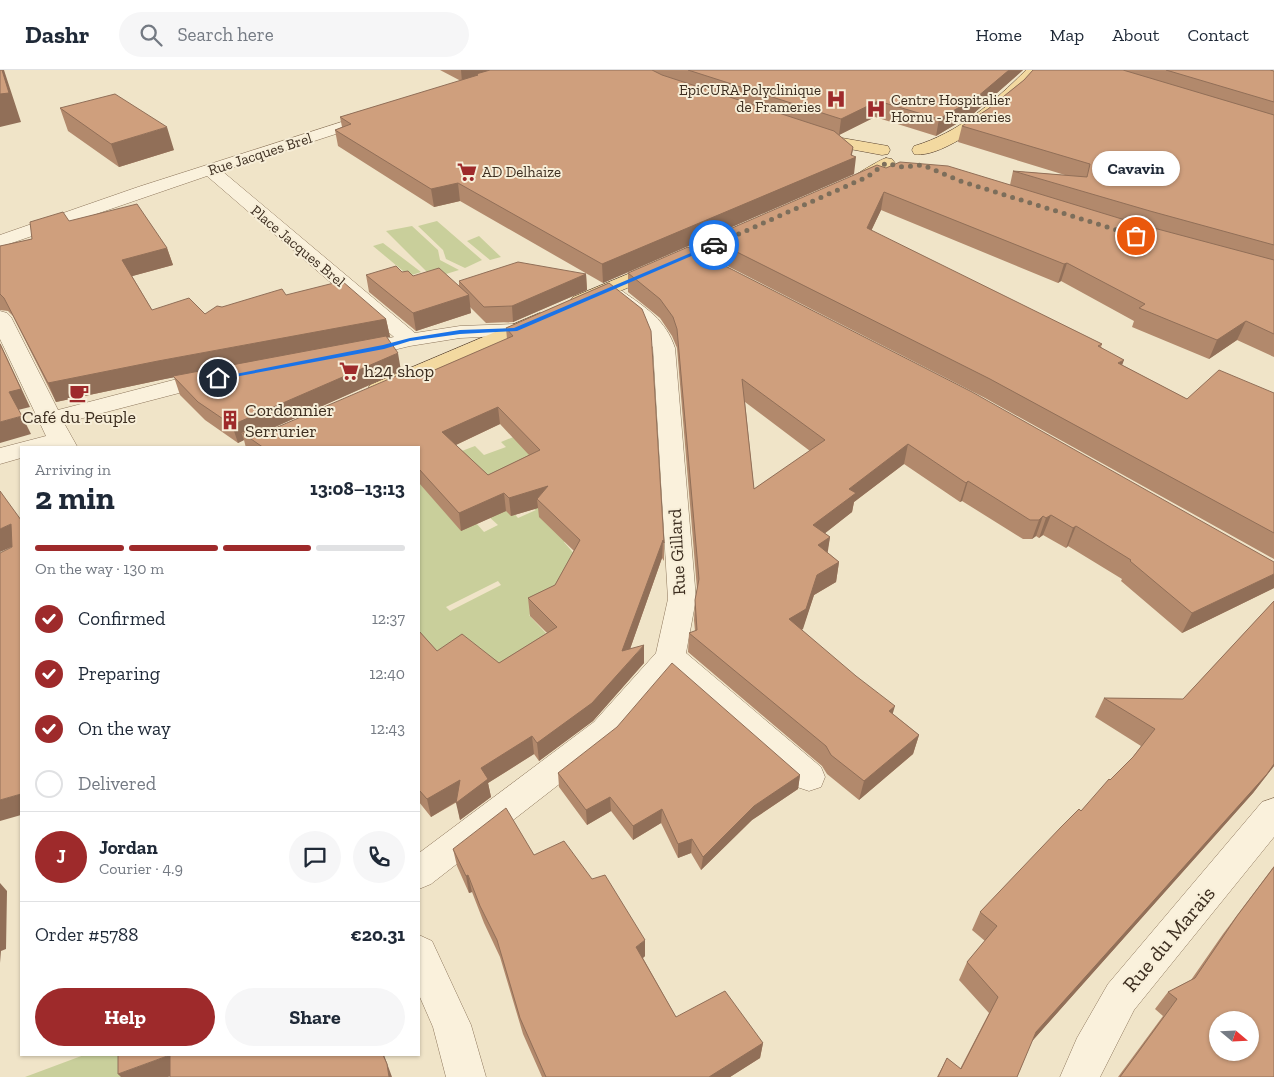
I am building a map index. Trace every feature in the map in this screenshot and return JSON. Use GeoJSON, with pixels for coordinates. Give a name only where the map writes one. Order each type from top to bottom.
{"type":"FeatureCollection","features":[{"type":"Feature","properties":{"kind":"main road"},"geometry":{"type":"LineString","coordinates":[[832,193],[948,140],[1010,95],[1034,70]]}},
{"type":"Feature","properties":{"kind":"main road"},"geometry":{"type":"LineString","coordinates":[[800,129],[839,142],[908,158]]}},
{"type":"Feature","properties":{"kind":"main road"},"geometry":{"type":"LineString","coordinates":[[357,400],[561,309],[760,225]]}},
{"type":"Feature","properties":{"kind":"street","name":"Rue Jacques Brel"},"geometry":{"type":"LineString","coordinates":[[0,241],[390,112]]}},
{"type":"Feature","properties":{"kind":"street","name":"Place Jacques Brel"},"geometry":{"type":"LineString","coordinates":[[210,170],[410,340]]}},
{"type":"Feature","properties":{"kind":"street"},"geometry":{"type":"LineString","coordinates":[[689,256],[715,270]]}},
{"type":"Feature","properties":{"kind":"street","name":"Rue Gillard"},"geometry":{"type":"LineString","coordinates":[[420,872],[605,731],[670,657],[682,598],[664,348],[661,335],[655,324],[608,289]]}},
{"type":"Feature","properties":{"kind":"street"},"geometry":{"type":"LineString","coordinates":[[0,317],[59,436]]}},
{"type":"Feature","properties":{"kind":"street"},"geometry":{"type":"LineString","coordinates":[[336,356],[410,340],[460,332],[515,330]]}},
{"type":"Feature","properties":{"kind":"street"},"geometry":{"type":"LineString","coordinates":[[36,446],[181,385],[230,376]]}},
{"type":"Feature","properties":{"kind":"street"},"geometry":{"type":"LineString","coordinates":[[0,456],[20,450]]}},
{"type":"Feature","properties":{"kind":"street"},"geometry":{"type":"LineString","coordinates":[[670,657],[809,777]]}},
{"type":"Feature","properties":{"kind":"street","name":"Rue du Marais"},"geometry":{"type":"LineString","coordinates":[[1080,1077],[1091,1052],[1122,996],[1274,812]]}},
{"type":"Feature","properties":{"kind":"street"},"geometry":{"type":"LineString","coordinates":[[420,955],[452,1025],[466,1077]]}},
{"type":"Feature","properties":{"kind":"green space"},"geometry":{"type":"Polygon","coordinates":[[[437,221],[482,260],[465,268],[446,259],[443,250],[418,226],[437,221]]]}},
{"type":"Feature","properties":{"kind":"green space"},"geometry":{"type":"Polygon","coordinates":[[[412,226],[438,250],[440,260],[459,270],[433,278],[386,231],[412,226]]]}},
{"type":"Feature","properties":{"kind":"green space"},"geometry":{"type":"Polygon","coordinates":[[[479,236],[501,257],[490,260],[467,241],[479,236]]]}},
{"type":"Feature","properties":{"kind":"green space"},"geometry":{"type":"Polygon","coordinates":[[[383,243],[421,272],[409,276],[373,246],[383,243]]]}},
{"type":"Feature","properties":{"kind":"green space"},"geometry":{"type":"Polygon","coordinates":[[[528,431],[575,535],[564,542],[583,564],[551,604],[529,615],[555,643],[521,668],[420,657],[420,484],[422,483],[476,523],[484,532],[498,525],[430,463],[475,446],[484,455],[506,447],[501,442],[528,431]],[[507,480],[495,491],[518,518],[535,510],[507,480]],[[498,581],[446,607],[450,611],[501,585],[498,581]]]}},
{"type":"Feature","properties":{"kind":"green space"},"geometry":{"type":"Polygon","coordinates":[[[81,1056],[131,1056],[132,1077],[25,1077],[81,1056]]]}},
{"type":"Feature","properties":{"kind":"building"},"geometry":{"type":"Polygon","coordinates":[[[0,70],[2,70],[9,93],[0,94],[0,70]]]}},
{"type":"Feature","properties":{"kind":"building"},"geometry":{"type":"Polygon","coordinates":[[[490,70],[652,70],[662,75],[834,131],[853,147],[851,155],[856,157],[602,264],[458,183],[431,189],[335,130],[351,124],[340,117],[490,70]]]}},
{"type":"Feature","properties":{"kind":"building","name":"Centre Hospitalier Hornu - Frameries"},"geometry":{"type":"Polygon","coordinates":[[[688,70],[1009,70],[977,97],[939,119],[878,101],[841,119],[688,70]]]}},
{"type":"Feature","properties":{"kind":"building"},"geometry":{"type":"Polygon","coordinates":[[[1033,70],[1123,70],[1274,115],[1274,245],[1013,171],[1087,177],[1090,164],[962,126],[988,109],[1024,80],[1033,70]]]}},
{"type":"Feature","properties":{"kind":"building"},"geometry":{"type":"Polygon","coordinates":[[[1166,70],[1274,71],[1274,102],[1166,70]]]}},
{"type":"Feature","properties":{"kind":"building"},"geometry":{"type":"Polygon","coordinates":[[[115,94],[167,127],[111,144],[60,108],[115,94]]]}},
{"type":"Feature","properties":{"kind":"building"},"geometry":{"type":"Polygon","coordinates":[[[900,162],[948,166],[1135,223],[1274,260],[1274,334],[1246,321],[1217,340],[1139,308],[1145,304],[1067,263],[1064,264],[884,192],[867,228],[1102,344],[1098,346],[1124,360],[1118,363],[1187,399],[1219,370],[1274,393],[1274,533],[990,379],[709,238],[877,165],[886,168],[900,162]]]}},
{"type":"Feature","properties":{"kind":"building"},"geometry":{"type":"Polygon","coordinates":[[[137,204],[167,248],[122,260],[152,310],[189,298],[205,314],[217,306],[222,307],[282,289],[286,295],[342,281],[386,319],[48,383],[4,298],[0,294],[0,246],[32,239],[30,222],[63,212],[69,221],[137,204]]]}},
{"type":"Feature","properties":{"kind":"building"},"geometry":{"type":"Polygon","coordinates":[[[688,247],[972,392],[1274,562],[1274,574],[1192,613],[1131,560],[1076,526],[1073,528],[1051,515],[1046,518],[1043,516],[1039,520],[1030,520],[968,481],[966,483],[908,444],[849,489],[856,493],[813,525],[830,537],[818,545],[839,562],[817,575],[806,609],[789,619],[856,676],[895,706],[889,711],[919,735],[864,781],[831,755],[826,746],[689,633],[697,630],[695,600],[699,579],[677,329],[673,317],[660,299],[628,273],[688,247]],[[742,379],[754,489],[825,440],[742,379]]]}},
{"type":"Feature","properties":{"kind":"building"},"geometry":{"type":"Polygon","coordinates":[[[518,262],[586,274],[512,306],[484,307],[459,281],[518,262]]]}},
{"type":"Feature","properties":{"kind":"building"},"geometry":{"type":"Polygon","coordinates":[[[396,266],[402,272],[408,271],[413,276],[439,268],[469,295],[413,313],[366,275],[396,266]]]}},
{"type":"Feature","properties":{"kind":"building"},"geometry":{"type":"Polygon","coordinates":[[[609,283],[642,309],[651,331],[664,543],[663,540],[622,651],[644,645],[592,703],[537,743],[532,736],[481,768],[488,779],[456,803],[460,780],[427,799],[420,791],[420,632],[437,651],[462,634],[499,663],[557,627],[528,598],[555,585],[580,540],[537,499],[548,486],[509,498],[504,493],[459,513],[420,470],[420,446],[261,446],[241,432],[266,432],[410,370],[416,378],[513,336],[506,328],[609,283]],[[498,407],[442,432],[488,475],[540,450],[498,407]]]}},
{"type":"Feature","properties":{"kind":"building"},"geometry":{"type":"Polygon","coordinates":[[[386,336],[398,353],[232,425],[198,402],[173,376],[386,336]]]}},
{"type":"Feature","properties":{"kind":"building"},"geometry":{"type":"Polygon","coordinates":[[[0,344],[21,389],[9,392],[22,416],[0,422],[0,344]]]}},
{"type":"Feature","properties":{"kind":"building"},"geometry":{"type":"Polygon","coordinates":[[[0,491],[20,519],[20,794],[0,800],[0,553],[12,547],[11,524],[0,529],[0,491]]]}},
{"type":"Feature","properties":{"kind":"building"},"geometry":{"type":"Polygon","coordinates":[[[1274,601],[1274,764],[1267,774],[1036,1032],[1017,1077],[938,1077],[947,1058],[961,1069],[998,997],[967,962],[997,926],[980,912],[1061,827],[1079,809],[1081,811],[1109,779],[1133,757],[1155,729],[1104,698],[1183,699],[1274,601]]]}},
{"type":"Feature","properties":{"kind":"building"},"geometry":{"type":"Polygon","coordinates":[[[672,663],[800,775],[754,806],[703,857],[692,839],[678,844],[662,809],[633,826],[610,797],[586,810],[558,773],[617,727],[672,663]]]}},
{"type":"Feature","properties":{"kind":"building"},"geometry":{"type":"Polygon","coordinates":[[[506,808],[534,855],[564,841],[592,879],[605,875],[645,940],[636,947],[676,1017],[725,991],[763,1043],[709,1077],[546,1077],[520,1018],[497,940],[480,906],[468,875],[466,876],[453,849],[506,808]]]}},
{"type":"Feature","properties":{"kind":"building"},"geometry":{"type":"Polygon","coordinates":[[[1274,867],[1274,1077],[1120,1077],[1177,999],[1168,992],[1195,978],[1237,916],[1274,867]]]}},
{"type":"Feature","properties":{"kind":"building"},"geometry":{"type":"Polygon","coordinates":[[[118,1056],[167,1056],[118,1074],[118,1056]]]}},
{"type":"Feature","properties":{"kind":"building"},"geometry":{"type":"Polygon","coordinates":[[[170,1056],[383,1056],[389,1077],[170,1077],[170,1056]]]}},
{"type":"Feature","properties":{"kind":"way so far"},"geometry":{"type":"LineString","coordinates":[[714,245],[867,177],[886,163],[902,167],[923,165],[960,181],[1136,236]]}},
{"type":"Feature","properties":{"kind":"place","name":"EpiCURA Polyclinique de Frameries"},"geometry":{"type":"Point","coordinates":[836,99]}},
{"type":"Feature","properties":{"kind":"place","name":"Centre Hospitalier Hornu - Frameries"},"geometry":{"type":"Point","coordinates":[876,109]}},
{"type":"Feature","properties":{"kind":"place","name":"AD Delhaize"},"geometry":{"type":"Point","coordinates":[467,172]}},
{"type":"Feature","properties":{"kind":"place","name":"Cavavin"},"geometry":{"type":"Point","coordinates":[1136,236]}},
{"type":"Feature","properties":{"kind":"place","name":"h24 shop"},"geometry":{"type":"Point","coordinates":[349,371]}},
{"type":"Feature","properties":{"kind":"place","name":"Café du Peuple"},"geometry":{"type":"Point","coordinates":[79,393]}},
{"type":"Feature","properties":{"kind":"place","name":"Cordonnier Serrurier"},"geometry":{"type":"Point","coordinates":[230,420]}},
{"type":"Feature","properties":{"kind":"route"},"geometry":{"type":"LineString","coordinates":[[218,378],[384,347],[410,340],[460,332],[515,330],[714,245]]}}]}
